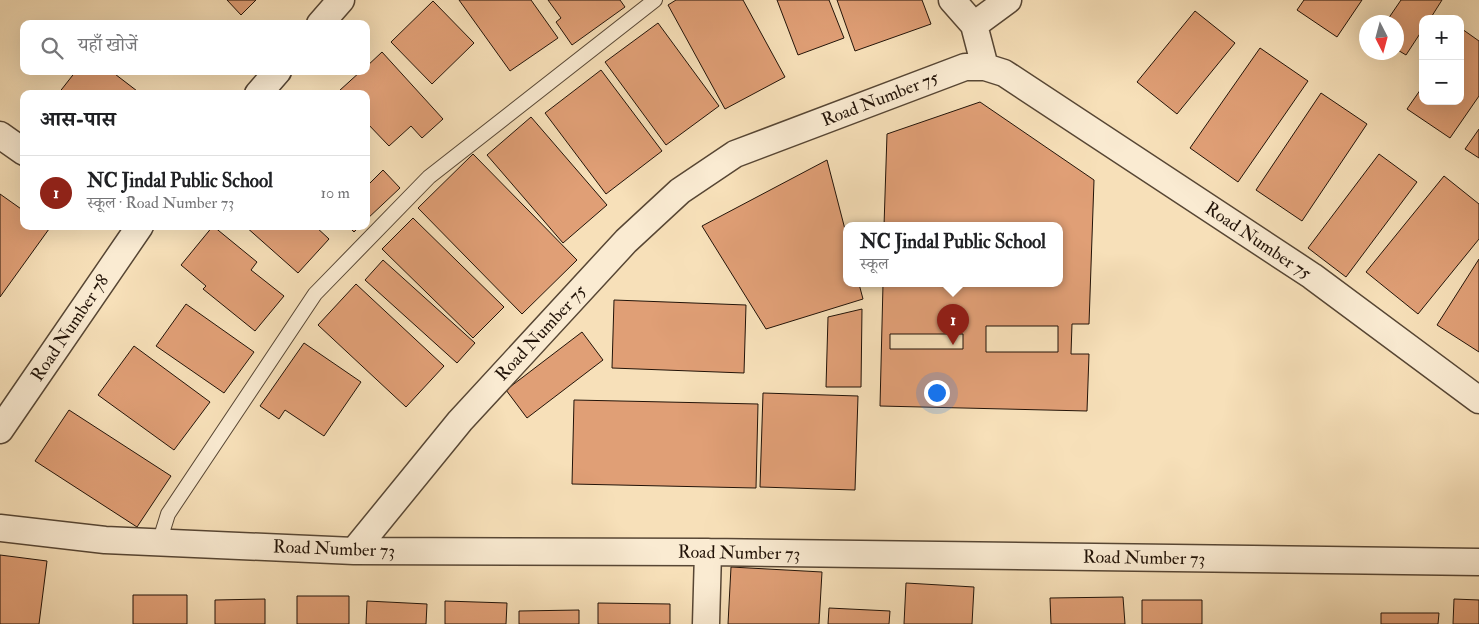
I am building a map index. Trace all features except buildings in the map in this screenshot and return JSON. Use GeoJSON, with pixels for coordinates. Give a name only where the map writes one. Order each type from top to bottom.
{"type":"FeatureCollection","features":[{"type":"Feature","properties":{"kind":"street"},"geometry":{"type":"LineString","coordinates":[[324,20],[341,0]]}},
{"type":"Feature","properties":{"kind":"street"},"geometry":{"type":"LineString","coordinates":[[952,0],[974,25],[985,67]]}},
{"type":"Feature","properties":{"kind":"street"},"geometry":{"type":"LineString","coordinates":[[974,25],[1008,0]]}},
{"type":"Feature","properties":{"kind":"street","name":"Road Number 75"},"geometry":{"type":"LineString","coordinates":[[354,551],[460,421],[626,241],[680,191],[735,154],[965,68],[985,67],[1004,73],[1312,276],[1479,400]]}},
{"type":"Feature","properties":{"kind":"street"},"geometry":{"type":"LineString","coordinates":[[261,90],[275,75]]}},
{"type":"Feature","properties":{"kind":"street"},"geometry":{"type":"LineString","coordinates":[[0,135],[20,149]]}},
{"type":"Feature","properties":{"kind":"street","name":"Road Number 78"},"geometry":{"type":"LineString","coordinates":[[0,430],[134,230]]}},
{"type":"Feature","properties":{"kind":"street","name":"Road Number 73"},"geometry":{"type":"LineString","coordinates":[[0,528],[105,540],[354,551],[708,552],[1479,562]]}},
{"type":"Feature","properties":{"kind":"street"},"geometry":{"type":"LineString","coordinates":[[706,624],[708,552]]}},
{"type":"Feature","properties":{"kind":"lane"},"geometry":{"type":"LineString","coordinates":[[159,543],[168,514],[315,294],[429,177],[655,0]]}},
{"type":"Feature","properties":{"kind":"place","name":"NC Jindal Public School"},"geometry":{"type":"Point","coordinates":[953,345]}}]}
